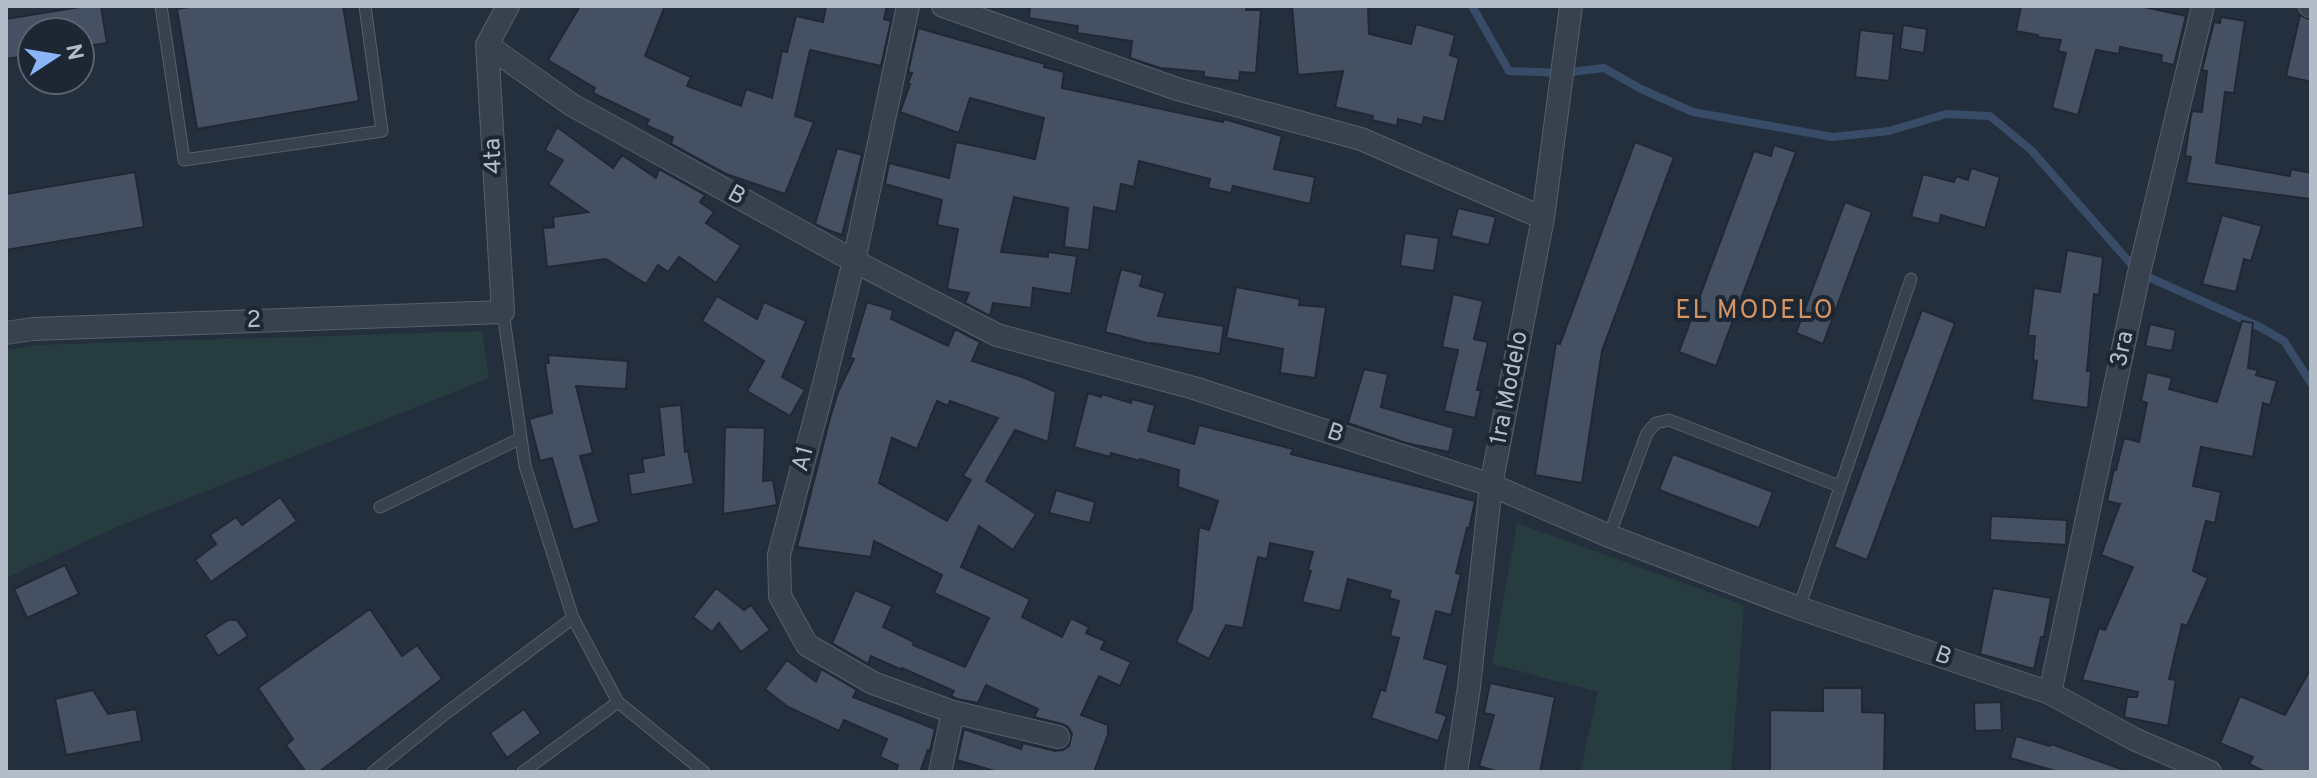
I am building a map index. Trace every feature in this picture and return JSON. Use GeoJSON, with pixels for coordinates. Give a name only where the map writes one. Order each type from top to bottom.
{"type":"FeatureCollection","features":[{"type":"Feature","properties":{"kind":"street"},"geometry":{"type":"LineString","coordinates":[[487,45],[508,6]]}},
{"type":"Feature","properties":{"kind":"street","name":"A1"},"geometry":{"type":"LineString","coordinates":[[908,6],[854,261],[779,555],[780,596],[807,645],[873,683],[953,712],[1058,737]]}},
{"type":"Feature","properties":{"kind":"street"},"geometry":{"type":"LineString","coordinates":[[943,6],[1177,89],[1361,139],[1543,218]]}},
{"type":"Feature","properties":{"kind":"street","name":"1ra Modelo"},"geometry":{"type":"LineString","coordinates":[[1456,772],[1469,687],[1491,485],[1543,218],[1571,6]]}},
{"type":"Feature","properties":{"kind":"street","name":"3ra"},"geometry":{"type":"LineString","coordinates":[[2050,693],[2139,273],[2203,6]]}},
{"type":"Feature","properties":{"kind":"street","name":"B"},"geometry":{"type":"LineString","coordinates":[[487,45],[572,105],[854,261],[997,335],[1194,388],[1491,485],[1609,536],[1799,608],[2050,693],[2134,739],[2210,772]]}},
{"type":"Feature","properties":{"kind":"street","name":"4ta"},"geometry":{"type":"LineString","coordinates":[[487,45],[503,312]]}},
{"type":"Feature","properties":{"kind":"street","name":"2"},"geometry":{"type":"LineString","coordinates":[[6,333],[33,329],[503,312]]}},
{"type":"Feature","properties":{"kind":"street"},"geometry":{"type":"LineString","coordinates":[[940,772],[953,712]]}},
{"type":"Feature","properties":{"kind":"lane"},"geometry":{"type":"LineString","coordinates":[[161,6],[184,160],[382,131],[365,6]]}},
{"type":"Feature","properties":{"kind":"lane"},"geometry":{"type":"LineString","coordinates":[[1799,608],[1911,279]]}},
{"type":"Feature","properties":{"kind":"lane"},"geometry":{"type":"LineString","coordinates":[[503,312],[525,466],[573,618],[618,702],[704,772]]}},
{"type":"Feature","properties":{"kind":"lane"},"geometry":{"type":"LineString","coordinates":[[1609,536],[1647,433],[1656,423],[1669,420],[1839,486]]}},
{"type":"Feature","properties":{"kind":"lane"},"geometry":{"type":"LineString","coordinates":[[380,507],[521,438]]}},
{"type":"Feature","properties":{"kind":"lane"},"geometry":{"type":"LineString","coordinates":[[373,772],[573,618]]}},
{"type":"Feature","properties":{"kind":"lane"},"geometry":{"type":"LineString","coordinates":[[523,772],[618,702]]}},
{"type":"Feature","properties":{"kind":"green space"},"geometry":{"type":"Polygon","coordinates":[[[482,331],[489,378],[126,523],[6,578],[6,350],[35,345],[482,331]]]}},
{"type":"Feature","properties":{"kind":"green space"},"geometry":{"type":"Polygon","coordinates":[[[1517,523],[1744,605],[1731,772],[1580,772],[1598,692],[1492,664],[1517,523]]]}},
{"type":"Feature","properties":{"kind":"building"},"geometry":{"type":"Polygon","coordinates":[[[101,6],[107,43],[96,45],[96,16],[24,16],[101,6]]]}},
{"type":"Feature","properties":{"kind":"building"},"geometry":{"type":"Polygon","coordinates":[[[195,6],[343,6],[359,101],[197,129],[177,9],[195,6]]]}},
{"type":"Feature","properties":{"kind":"building"},"geometry":{"type":"Polygon","coordinates":[[[580,6],[665,6],[645,56],[691,77],[687,86],[741,106],[746,89],[772,98],[782,51],[787,52],[796,16],[823,22],[826,6],[887,6],[884,19],[891,21],[881,66],[810,50],[795,116],[814,122],[785,194],[726,174],[671,144],[673,137],[646,125],[649,120],[593,93],[595,88],[548,60],[580,6]]]}},
{"type":"Feature","properties":{"kind":"building"},"geometry":{"type":"Polygon","coordinates":[[[1030,6],[1247,6],[1246,10],[1261,10],[1256,73],[1240,72],[1239,81],[1204,77],[1204,72],[1160,68],[1130,58],[1132,41],[1077,33],[1078,26],[1029,18],[1030,6]]]}},
{"type":"Feature","properties":{"kind":"building"},"geometry":{"type":"Polygon","coordinates":[[[1292,6],[1368,6],[1369,34],[1411,44],[1416,24],[1455,35],[1450,55],[1459,58],[1444,122],[1424,117],[1422,125],[1398,119],[1397,126],[1372,120],[1373,116],[1335,107],[1343,71],[1298,75],[1292,6]]]}},
{"type":"Feature","properties":{"kind":"building"},"geometry":{"type":"Polygon","coordinates":[[[2021,6],[2139,6],[2186,16],[2174,65],[2161,62],[2162,55],[2120,47],[2119,54],[2096,50],[2078,115],[2052,108],[2066,53],[2058,51],[2061,40],[2016,31],[2021,6]]]}},
{"type":"Feature","properties":{"kind":"building"},"geometry":{"type":"Polygon","coordinates":[[[2300,15],[2311,20],[2311,82],[2286,76],[2300,15]]]}},
{"type":"Feature","properties":{"kind":"building"},"geometry":{"type":"Polygon","coordinates":[[[16,17],[16,57],[6,59],[6,19],[16,17]]]}},
{"type":"Feature","properties":{"kind":"building"},"geometry":{"type":"Polygon","coordinates":[[[2221,17],[2245,21],[2234,93],[2225,92],[2216,163],[2290,176],[2291,169],[2311,173],[2311,199],[2186,183],[2191,157],[2185,156],[2192,111],[2202,112],[2207,71],[2202,70],[2214,22],[2220,23],[2221,17]]]}},
{"type":"Feature","properties":{"kind":"building"},"geometry":{"type":"Polygon","coordinates":[[[1903,25],[1927,29],[1924,53],[1900,49],[1903,25]]]}},
{"type":"Feature","properties":{"kind":"building"},"geometry":{"type":"Polygon","coordinates":[[[918,28],[1045,64],[1044,67],[1064,72],[1062,88],[1223,122],[1224,119],[1282,136],[1274,169],[1315,177],[1310,204],[1233,186],[1231,193],[1208,188],[1210,179],[1139,161],[1134,187],[1121,184],[1116,212],[1094,207],[1089,250],[1064,247],[1068,208],[1014,197],[1001,252],[1048,257],[1048,252],[1077,256],[1071,294],[1033,288],[1031,308],[993,303],[990,316],[965,303],[969,293],[947,289],[958,229],[937,225],[942,200],[885,184],[889,163],[949,178],[956,142],[1035,159],[1044,118],[970,98],[959,133],[900,112],[910,84],[912,73],[908,72],[918,28]]]}},
{"type":"Feature","properties":{"kind":"building"},"geometry":{"type":"Polygon","coordinates":[[[1860,30],[1894,34],[1889,81],[1855,77],[1860,30]]]}},
{"type":"Feature","properties":{"kind":"building"},"geometry":{"type":"Polygon","coordinates":[[[557,127],[613,168],[622,155],[656,178],[659,169],[705,195],[700,202],[714,212],[706,223],[741,246],[716,283],[679,257],[668,272],[658,265],[646,284],[606,259],[547,267],[543,228],[554,227],[553,217],[588,212],[548,184],[563,160],[545,150],[557,127]]]}},
{"type":"Feature","properties":{"kind":"building"},"geometry":{"type":"Polygon","coordinates":[[[1635,142],[1674,157],[1602,351],[1582,483],[1535,475],[1556,343],[1560,344],[1635,142]]]}},
{"type":"Feature","properties":{"kind":"building"},"geometry":{"type":"Polygon","coordinates":[[[1774,145],[1796,152],[1716,366],[1679,352],[1754,151],[1771,156],[1774,145]]]}},
{"type":"Feature","properties":{"kind":"building"},"geometry":{"type":"Polygon","coordinates":[[[837,148],[862,155],[842,235],[815,224],[837,148]]]}},
{"type":"Feature","properties":{"kind":"building"},"geometry":{"type":"Polygon","coordinates":[[[1971,168],[2000,177],[1985,228],[1941,215],[1939,224],[1911,217],[1923,174],[1954,182],[1956,176],[1968,180],[1971,168]]]}},
{"type":"Feature","properties":{"kind":"building"},"geometry":{"type":"Polygon","coordinates":[[[135,172],[144,227],[6,250],[6,194],[135,172]]]}},
{"type":"Feature","properties":{"kind":"building"},"geometry":{"type":"Polygon","coordinates":[[[1845,202],[1872,212],[1823,344],[1796,333],[1845,202]]]}},
{"type":"Feature","properties":{"kind":"building"},"geometry":{"type":"Polygon","coordinates":[[[1458,208],[1496,217],[1489,245],[1451,236],[1458,208]]]}},
{"type":"Feature","properties":{"kind":"building"},"geometry":{"type":"Polygon","coordinates":[[[2222,215],[2262,226],[2251,261],[2244,259],[2236,292],[2202,284],[2222,215]]]}},
{"type":"Feature","properties":{"kind":"building"},"geometry":{"type":"Polygon","coordinates":[[[1405,233],[1439,238],[1434,271],[1400,266],[1405,233]]]}},
{"type":"Feature","properties":{"kind":"building"},"geometry":{"type":"Polygon","coordinates":[[[2067,250],[2103,257],[2099,295],[2094,294],[2087,371],[2091,371],[2088,408],[2032,400],[2037,361],[2033,360],[2035,336],[2028,336],[2034,288],[2060,292],[2067,250]]]}},
{"type":"Feature","properties":{"kind":"building"},"geometry":{"type":"Polygon","coordinates":[[[1121,269],[1143,275],[1140,286],[1165,293],[1158,316],[1224,326],[1220,354],[1151,344],[1105,332],[1121,269]]]}},
{"type":"Feature","properties":{"kind":"building"},"geometry":{"type":"Polygon","coordinates":[[[1236,287],[1300,299],[1299,305],[1326,307],[1315,378],[1280,373],[1283,349],[1226,338],[1236,287]]]}},
{"type":"Feature","properties":{"kind":"building"},"geometry":{"type":"Polygon","coordinates":[[[1453,294],[1483,301],[1474,339],[1488,342],[1477,390],[1481,390],[1475,418],[1444,411],[1458,350],[1442,347],[1453,294]]]}},
{"type":"Feature","properties":{"kind":"building"},"geometry":{"type":"Polygon","coordinates":[[[717,296],[757,319],[764,302],[806,321],[782,377],[805,390],[790,416],[747,391],[764,361],[702,321],[717,296]]]}},
{"type":"Feature","properties":{"kind":"building"},"geometry":{"type":"Polygon","coordinates":[[[867,302],[893,310],[891,319],[948,346],[955,329],[980,342],[972,361],[1025,378],[1056,392],[1048,442],[1015,430],[986,481],[1036,514],[1013,550],[979,526],[961,567],[1030,599],[1022,617],[1062,637],[1071,618],[1089,627],[1086,633],[1105,641],[1101,649],[1131,662],[1120,686],[1099,676],[1081,715],[1108,725],[1108,734],[1094,772],[998,772],[957,760],[964,729],[1021,749],[1023,743],[1055,751],[1069,746],[1072,734],[1062,724],[1034,717],[1038,709],[986,685],[978,703],[957,699],[951,696],[954,691],[871,656],[868,664],[832,643],[855,590],[892,606],[883,627],[914,642],[913,645],[965,667],[989,618],[934,593],[942,575],[874,541],[871,557],[797,547],[830,418],[854,359],[850,358],[867,302]],[[937,401],[917,449],[892,438],[879,483],[947,521],[971,480],[963,476],[998,418],[950,401],[948,406],[937,401]]]}},
{"type":"Feature","properties":{"kind":"building"},"geometry":{"type":"Polygon","coordinates":[[[1922,310],[1955,323],[1867,560],[1834,547],[1922,310]]]}},
{"type":"Feature","properties":{"kind":"building"},"geometry":{"type":"Polygon","coordinates":[[[2242,321],[2253,323],[2248,368],[2258,370],[2256,375],[2277,381],[2270,405],[2263,403],[2253,457],[2201,447],[2193,486],[2221,492],[2215,523],[2206,521],[2193,571],[2208,578],[2187,626],[2182,624],[2169,679],[2176,680],[2168,726],[2124,717],[2127,697],[2137,697],[2138,692],[2082,680],[2099,628],[2105,630],[2133,567],[2101,555],[2120,504],[2107,501],[2114,469],[2124,438],[2139,442],[2147,403],[2141,401],[2147,372],[2172,378],[2169,389],[2217,402],[2242,321]]]}},
{"type":"Feature","properties":{"kind":"building"},"geometry":{"type":"Polygon","coordinates":[[[2150,324],[2176,330],[2172,351],[2145,346],[2150,324]]]}},
{"type":"Feature","properties":{"kind":"building"},"geometry":{"type":"Polygon","coordinates":[[[548,355],[628,361],[626,389],[576,386],[593,453],[580,456],[599,522],[573,530],[552,458],[540,461],[529,419],[552,413],[545,363],[549,363],[548,355]]]}},
{"type":"Feature","properties":{"kind":"building"},"geometry":{"type":"Polygon","coordinates":[[[1364,369],[1388,374],[1381,407],[1454,428],[1449,452],[1406,443],[1348,423],[1364,369]]]}},
{"type":"Feature","properties":{"kind":"building"},"geometry":{"type":"Polygon","coordinates":[[[1088,393],[1155,405],[1148,431],[1194,444],[1199,425],[1293,449],[1291,454],[1475,501],[1456,573],[1461,574],[1451,615],[1436,611],[1424,658],[1448,665],[1436,712],[1447,716],[1438,741],[1371,718],[1381,689],[1385,691],[1399,638],[1390,636],[1399,601],[1389,598],[1391,591],[1348,579],[1340,611],[1302,602],[1313,552],[1270,543],[1267,559],[1258,557],[1243,628],[1226,625],[1209,659],[1176,642],[1192,609],[1199,527],[1209,530],[1218,501],[1178,487],[1179,470],[1140,459],[1111,453],[1110,457],[1074,447],[1088,393]]]}},
{"type":"Feature","properties":{"kind":"building"},"geometry":{"type":"Polygon","coordinates":[[[681,405],[685,452],[688,451],[694,484],[631,495],[628,474],[644,472],[642,459],[664,455],[659,407],[681,405]]]}},
{"type":"Feature","properties":{"kind":"building"},"geometry":{"type":"Polygon","coordinates":[[[725,427],[765,428],[763,481],[773,480],[777,505],[723,514],[725,427]]]}},
{"type":"Feature","properties":{"kind":"building"},"geometry":{"type":"Polygon","coordinates":[[[1673,454],[1773,492],[1759,528],[1659,490],[1673,454]]]}},
{"type":"Feature","properties":{"kind":"building"},"geometry":{"type":"Polygon","coordinates":[[[1056,490],[1095,502],[1090,523],[1049,513],[1056,490]]]}},
{"type":"Feature","properties":{"kind":"building"},"geometry":{"type":"Polygon","coordinates":[[[280,497],[297,521],[211,582],[195,560],[216,544],[210,535],[236,517],[242,525],[280,497]]]}},
{"type":"Feature","properties":{"kind":"building"},"geometry":{"type":"Polygon","coordinates":[[[1991,516],[2067,520],[2066,545],[1990,540],[1991,516]]]}},
{"type":"Feature","properties":{"kind":"building"},"geometry":{"type":"Polygon","coordinates":[[[65,565],[79,594],[27,618],[14,589],[65,565]]]}},
{"type":"Feature","properties":{"kind":"building"},"geometry":{"type":"Polygon","coordinates":[[[716,588],[744,610],[751,605],[770,630],[741,652],[719,623],[712,632],[693,617],[716,588]]]}},
{"type":"Feature","properties":{"kind":"building"},"geometry":{"type":"Polygon","coordinates":[[[1993,588],[2051,598],[2034,669],[1980,654],[1993,588]]]}},
{"type":"Feature","properties":{"kind":"building"},"geometry":{"type":"Polygon","coordinates":[[[370,609],[402,656],[417,645],[442,679],[319,772],[306,772],[286,745],[293,739],[258,688],[370,609]]]}},
{"type":"Feature","properties":{"kind":"building"},"geometry":{"type":"Polygon","coordinates":[[[228,620],[237,620],[248,636],[218,656],[205,635],[228,620]]]}},
{"type":"Feature","properties":{"kind":"building"},"geometry":{"type":"Polygon","coordinates":[[[787,660],[816,682],[821,669],[857,690],[853,697],[935,729],[930,751],[920,772],[896,772],[898,765],[880,757],[887,739],[844,720],[839,731],[788,707],[765,689],[787,660]]]}},
{"type":"Feature","properties":{"kind":"building"},"geometry":{"type":"Polygon","coordinates":[[[2311,668],[2311,772],[2266,772],[2249,764],[2253,757],[2220,743],[2240,696],[2285,715],[2311,668]]]}},
{"type":"Feature","properties":{"kind":"building"},"geometry":{"type":"Polygon","coordinates":[[[1490,683],[1555,697],[1540,772],[1499,772],[1479,766],[1494,715],[1484,713],[1490,683]]]}},
{"type":"Feature","properties":{"kind":"building"},"geometry":{"type":"Polygon","coordinates":[[[1823,688],[1862,688],[1862,712],[1885,713],[1884,772],[1770,772],[1770,710],[1823,711],[1823,688]]]}},
{"type":"Feature","properties":{"kind":"building"},"geometry":{"type":"Polygon","coordinates":[[[93,690],[108,714],[136,709],[142,741],[66,755],[55,699],[93,690]]]}},
{"type":"Feature","properties":{"kind":"building"},"geometry":{"type":"Polygon","coordinates":[[[2001,702],[2002,730],[1975,731],[1974,703],[2001,702]]]}},
{"type":"Feature","properties":{"kind":"building"},"geometry":{"type":"Polygon","coordinates":[[[524,709],[541,733],[507,758],[490,733],[524,709]]]}},
{"type":"Feature","properties":{"kind":"building"},"geometry":{"type":"Polygon","coordinates":[[[2016,736],[2051,744],[2121,769],[2120,772],[2059,772],[2010,758],[2016,736]]]}},
{"type":"Feature","properties":{"kind":"waterway"},"geometry":{"type":"LineString","coordinates":[[1472,6],[1509,71],[1562,73],[1604,68],[1641,89],[1693,112],[1832,137],[1889,131],[1946,114],[1990,116],[2031,150],[2139,273],[2260,327],[2284,341],[2311,383]]}},
{"type":"Feature","properties":{"kind":"district","name":"EL MODELO"},"geometry":{"type":"Point","coordinates":[1755,311]}}]}
